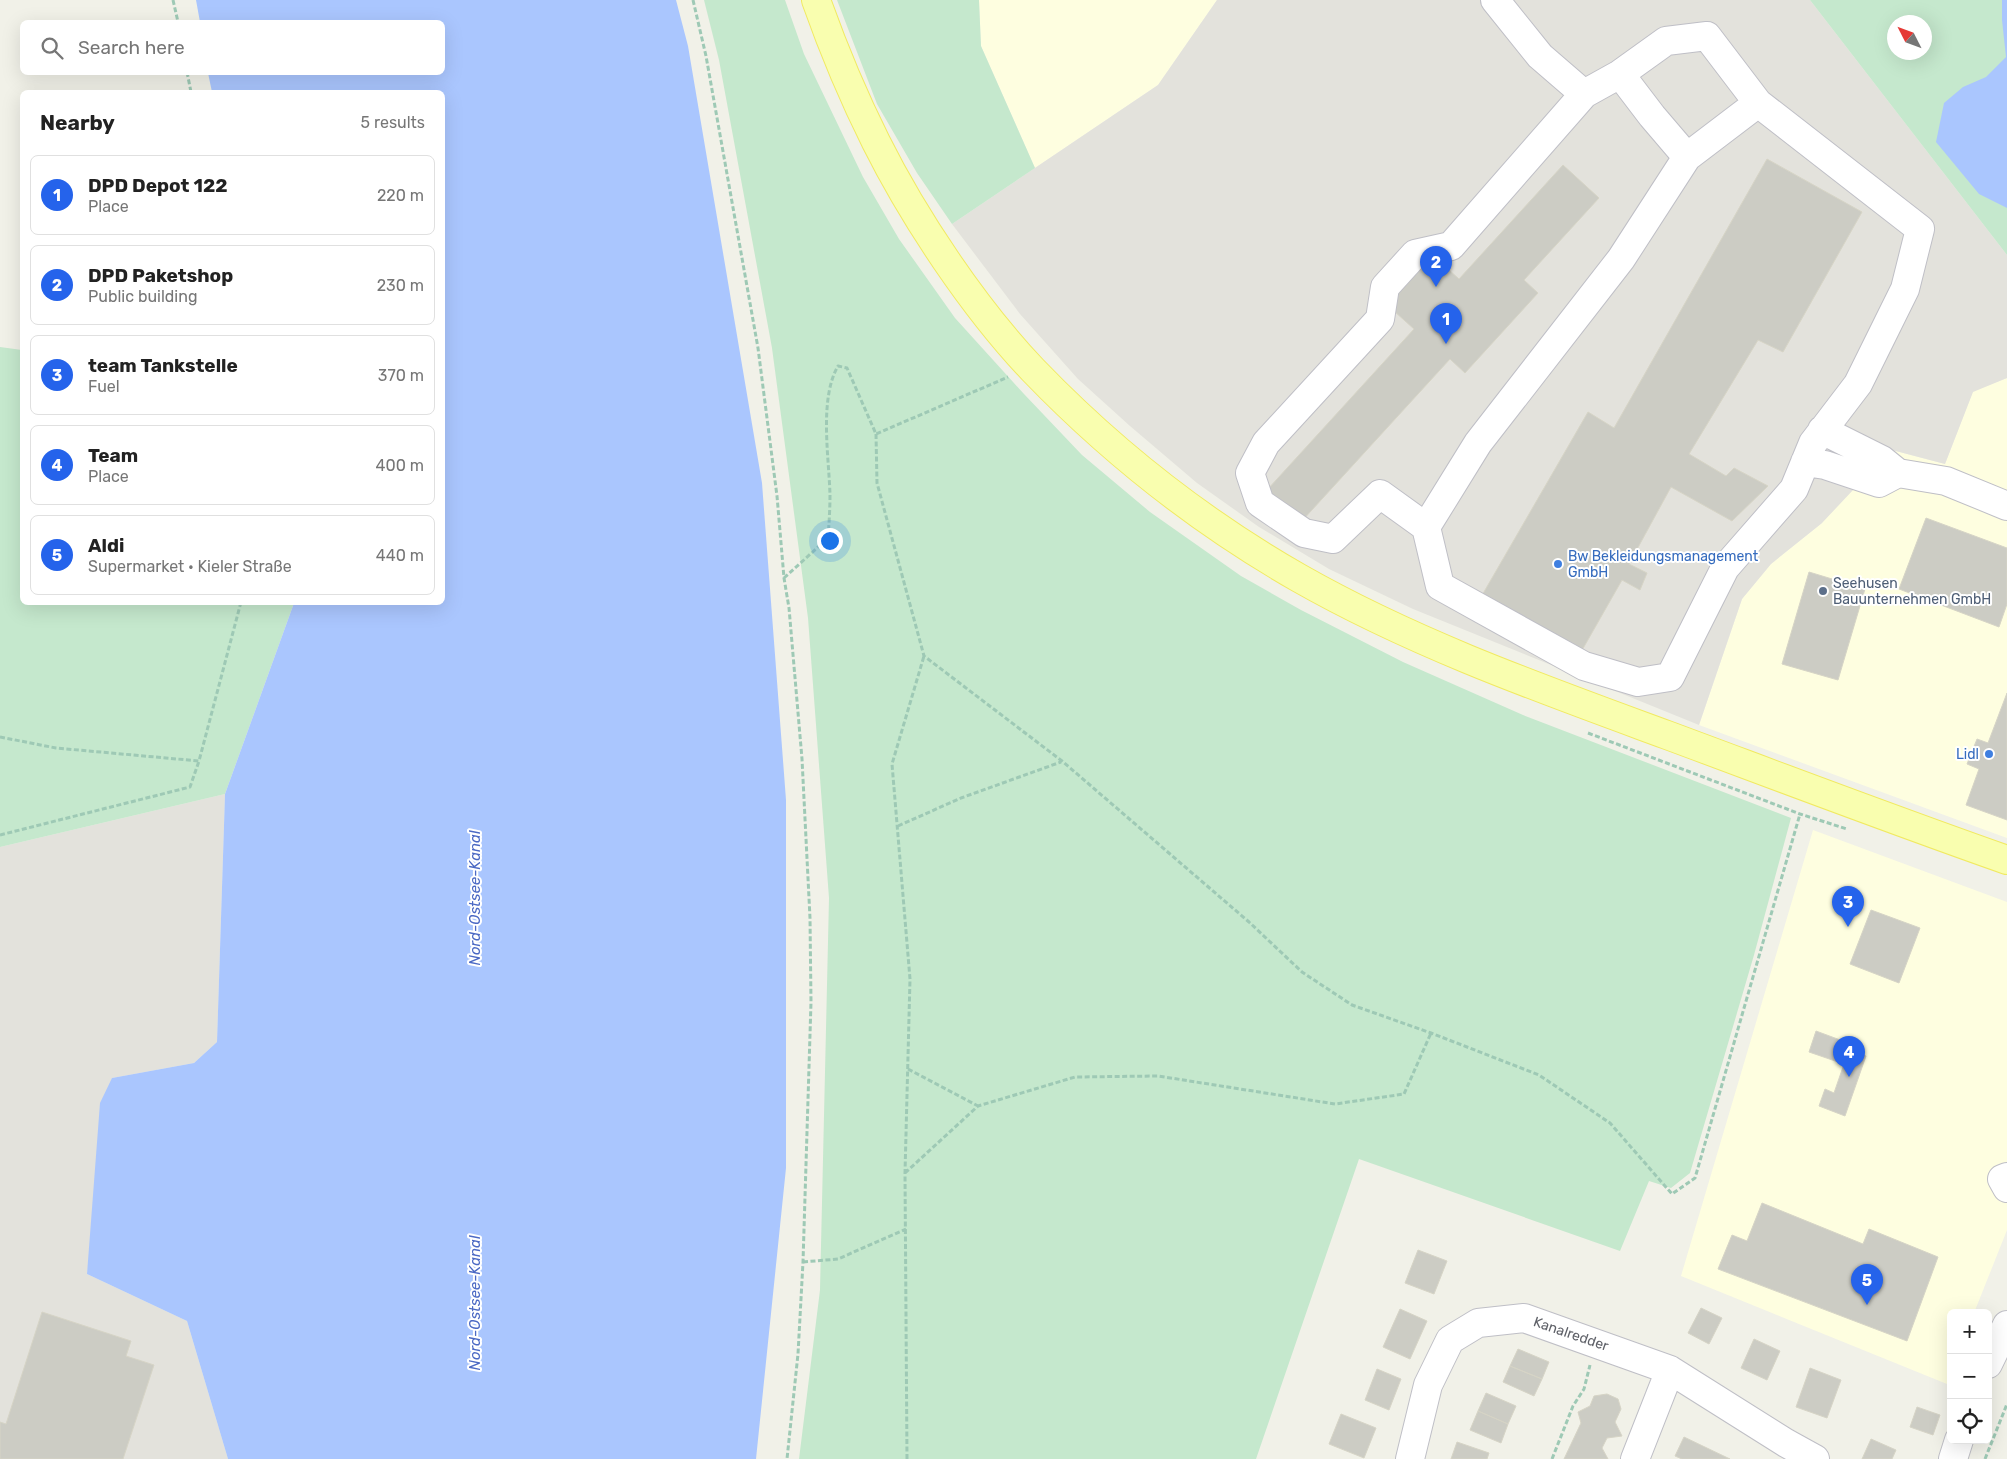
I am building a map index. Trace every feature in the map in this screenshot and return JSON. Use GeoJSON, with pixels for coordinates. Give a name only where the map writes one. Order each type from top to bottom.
{"type":"FeatureCollection","features":[{"type":"Feature","properties":{"kind":"main road"},"geometry":{"type":"LineString","coordinates":[[816,0],[832,45],[876,142],[921,220],[965,286],[1032,369],[1150,478],[1222,531],[1300,579],[1376,618],[1485,667],[2007,860]]}},
{"type":"Feature","properties":{"kind":"street"},"geometry":{"type":"LineString","coordinates":[[1494,0],[1540,56],[1584,94]]}},
{"type":"Feature","properties":{"kind":"street"},"geometry":{"type":"LineString","coordinates":[[1707,36],[1758,103],[1920,229],[1905,289],[1858,384],[1812,443],[1794,490],[1725,568],[1670,677],[1638,682],[1584,666],[1440,586],[1426,527],[1380,494],[1333,538],[1304,533],[1260,504],[1250,473],[1266,443],[1380,318],[1385,287],[1415,254],[1451,246],[1584,94],[1620,74],[1666,41],[1707,36]]}},
{"type":"Feature","properties":{"kind":"street"},"geometry":{"type":"LineString","coordinates":[[1620,74],[1687,158]]}},
{"type":"Feature","properties":{"kind":"street"},"geometry":{"type":"LineString","coordinates":[[1426,527],[1478,444],[1620,259],[1687,158],[1758,103]]}},
{"type":"Feature","properties":{"kind":"street"},"geometry":{"type":"LineString","coordinates":[[1822,430],[1882,460],[1898,473],[1946,481],[2007,506]]}},
{"type":"Feature","properties":{"kind":"street"},"geometry":{"type":"LineString","coordinates":[[1805,462],[1825,466],[1879,483],[1898,473]]}},
{"type":"Feature","properties":{"kind":"street"},"geometry":{"type":"LineString","coordinates":[[2007,1177],[2002,1179],[2007,1188]]}},
{"type":"Feature","properties":{"kind":"street","name":"Kanalredder"},"geometry":{"type":"LineString","coordinates":[[1410,1459],[1428,1384],[1450,1340],[1478,1323],[1524,1318],[1670,1370],[1814,1459]]}},
{"type":"Feature","properties":{"kind":"street"},"geometry":{"type":"LineString","coordinates":[[1992,1356],[2007,1325]]}},
{"type":"Feature","properties":{"kind":"street"},"geometry":{"type":"LineString","coordinates":[[1635,1459],[1670,1370]]}},
{"type":"Feature","properties":{"kind":"street"},"geometry":{"type":"LineString","coordinates":[[1953,1459],[1958,1444]]}},
{"type":"Feature","properties":{"kind":"path"},"geometry":{"type":"LineString","coordinates":[[173,0],[178,20]]}},
{"type":"Feature","properties":{"kind":"path"},"geometry":{"type":"LineString","coordinates":[[693,0],[706,56],[758,348],[789,608],[802,760],[810,918],[811,1002],[803,1262],[798,1354],[786,1459]]}},
{"type":"Feature","properties":{"kind":"path"},"geometry":{"type":"LineString","coordinates":[[188,75],[191,90]]}},
{"type":"Feature","properties":{"kind":"path"},"geometry":{"type":"LineString","coordinates":[[784,578],[828,538],[830,497],[826,419],[832,376],[838,366],[847,368],[876,434],[877,483],[924,656],[892,764],[910,979],[905,1173],[907,1459]]}},
{"type":"Feature","properties":{"kind":"path"},"geometry":{"type":"LineString","coordinates":[[876,434],[1014,374],[1032,369]]}},
{"type":"Feature","properties":{"kind":"path"},"geometry":{"type":"LineString","coordinates":[[0,835],[190,787],[199,761],[240,605]]}},
{"type":"Feature","properties":{"kind":"path"},"geometry":{"type":"LineString","coordinates":[[924,656],[1062,762],[1249,922],[1302,972],[1352,1005],[1539,1075],[1610,1123],[1672,1194],[1695,1178],[1800,814]]}},
{"type":"Feature","properties":{"kind":"path"},"geometry":{"type":"LineString","coordinates":[[0,737],[56,748],[199,761]]}},
{"type":"Feature","properties":{"kind":"path"},"geometry":{"type":"LineString","coordinates":[[898,826],[961,798],[1062,762]]}},
{"type":"Feature","properties":{"kind":"path"},"geometry":{"type":"LineString","coordinates":[[905,1173],[978,1106],[1074,1077],[1158,1076],[1335,1104],[1404,1094],[1431,1033]]}},
{"type":"Feature","properties":{"kind":"path"},"geometry":{"type":"LineString","coordinates":[[908,1069],[978,1106]]}},
{"type":"Feature","properties":{"kind":"path"},"geometry":{"type":"LineString","coordinates":[[803,1262],[838,1260],[906,1229]]}},
{"type":"Feature","properties":{"kind":"path"},"geometry":{"type":"LineString","coordinates":[[1552,1459],[1573,1406],[1584,1389],[1596,1343]]}},
{"type":"Feature","properties":{"kind":"path"},"geometry":{"type":"LineString","coordinates":[[1985,1459],[2007,1404]]}},
{"type":"Feature","properties":{"kind":"shaded area"},"geometry":{"type":"Polygon","coordinates":[[[704,0],[785,0],[804,54],[863,177],[899,239],[955,318],[1082,455],[1150,512],[1241,576],[1301,610],[1403,662],[1523,715],[1791,818],[1754,955],[1690,1173],[1671,1188],[1649,1181],[1620,1251],[1359,1159],[1256,1459],[799,1459],[820,1290],[829,898],[808,618],[772,348],[719,60],[704,0]]]}},
{"type":"Feature","properties":{"kind":"shaded area"},"geometry":{"type":"Polygon","coordinates":[[[837,0],[979,0],[981,46],[1035,168],[952,224],[917,173],[877,104],[837,0]]]}},
{"type":"Feature","properties":{"kind":"shaded area"},"geometry":{"type":"Polygon","coordinates":[[[979,0],[1217,0],[1158,85],[1035,168],[981,46],[979,0]]]}},
{"type":"Feature","properties":{"kind":"shaded area"},"geometry":{"type":"Polygon","coordinates":[[[1217,0],[1810,0],[2007,255],[2007,378],[1973,392],[1945,464],[1873,445],[1854,489],[1822,523],[1771,564],[1742,599],[1699,725],[1413,609],[1329,569],[1259,527],[1197,483],[1078,379],[1020,314],[952,224],[1158,85],[1217,0]]]}},
{"type":"Feature","properties":{"kind":"shaded area"},"geometry":{"type":"Polygon","coordinates":[[[1810,0],[2007,0],[2007,255],[1810,0]]]}},
{"type":"Feature","properties":{"kind":"shaded area"},"geometry":{"type":"Polygon","coordinates":[[[0,347],[20,350],[20,605],[293,605],[225,794],[0,847],[0,347]]]}},
{"type":"Feature","properties":{"kind":"shaded area"},"geometry":{"type":"Polygon","coordinates":[[[2007,378],[2007,838],[1699,725],[1742,599],[1771,564],[1822,523],[1873,445],[1945,464],[1973,391],[2007,378]]]}},
{"type":"Feature","properties":{"kind":"shaded area"},"geometry":{"type":"Polygon","coordinates":[[[225,794],[217,1042],[194,1063],[112,1078],[87,1274],[187,1321],[228,1459],[0,1459],[0,847],[225,794]]]}},
{"type":"Feature","properties":{"kind":"shaded area"},"geometry":{"type":"Polygon","coordinates":[[[1813,830],[2007,902],[2007,1230],[1976,1309],[1947,1309],[1947,1384],[1681,1276],[1813,830]]]}},
{"type":"Feature","properties":{"kind":"water","name":"Nord-Ostsee-Kanal"},"geometry":{"type":"Polygon","coordinates":[[[196,0],[676,0],[688,46],[762,483],[786,800],[786,1168],[756,1459],[228,1459],[187,1321],[87,1274],[100,1103],[112,1078],[194,1063],[217,1042],[225,794],[293,605],[445,605],[445,90],[212,90],[208,75],[445,75],[445,20],[200,20],[196,0]]]}},
{"type":"Feature","properties":{"kind":"water"},"geometry":{"type":"Polygon","coordinates":[[[2002,0],[2007,0],[2007,208],[1979,194],[1936,142],[1944,103],[1963,87],[1986,77],[2006,57],[2002,0]]]}},
{"type":"Feature","properties":{"kind":"building"},"geometry":{"type":"Polygon","coordinates":[[[1767,159],[1862,212],[1783,352],[1758,340],[1689,454],[1726,476],[1734,468],[1768,486],[1732,521],[1671,487],[1629,564],[1647,573],[1640,590],[1622,580],[1581,652],[1481,597],[1588,412],[1614,428],[1767,159]]]}},
{"type":"Feature","properties":{"kind":"building"},"geometry":{"type":"Polygon","coordinates":[[[1563,165],[1599,198],[1524,280],[1538,293],[1465,373],[1450,359],[1301,522],[1267,490],[1414,329],[1394,311],[1393,293],[1422,262],[1438,260],[1459,279],[1563,165]]]}},
{"type":"Feature","properties":{"kind":"building"},"geometry":{"type":"Polygon","coordinates":[[[1926,518],[2007,548],[2007,604],[1999,627],[1899,589],[1926,518]]]}},
{"type":"Feature","properties":{"kind":"building"},"geometry":{"type":"Polygon","coordinates":[[[1809,572],[1865,589],[1838,680],[1782,664],[1809,572]]]}},
{"type":"Feature","properties":{"kind":"building","name":"Lidl"},"geometry":{"type":"Polygon","coordinates":[[[2007,693],[2007,820],[1966,805],[1979,769],[1967,764],[1977,739],[1988,743],[2007,693]]]}},
{"type":"Feature","properties":{"kind":"building"},"geometry":{"type":"Polygon","coordinates":[[[1871,910],[1920,928],[1899,983],[1850,964],[1871,910]]]}},
{"type":"Feature","properties":{"kind":"building"},"geometry":{"type":"Polygon","coordinates":[[[1816,1031],[1851,1044],[1849,1050],[1866,1056],[1845,1116],[1819,1106],[1825,1089],[1834,1093],[1844,1064],[1809,1052],[1816,1031]]]}},
{"type":"Feature","properties":{"kind":"building"},"geometry":{"type":"Polygon","coordinates":[[[1762,1203],[1863,1244],[1869,1229],[1938,1257],[1907,1341],[1718,1269],[1732,1235],[1747,1241],[1762,1203]]]}},
{"type":"Feature","properties":{"kind":"building"},"geometry":{"type":"Polygon","coordinates":[[[1418,1250],[1447,1261],[1434,1294],[1405,1283],[1418,1250]]]}},
{"type":"Feature","properties":{"kind":"building"},"geometry":{"type":"Polygon","coordinates":[[[1701,1308],[1722,1318],[1709,1344],[1688,1333],[1701,1308]]]}},
{"type":"Feature","properties":{"kind":"building"},"geometry":{"type":"Polygon","coordinates":[[[1400,1309],[1427,1321],[1410,1359],[1383,1347],[1400,1309]]]}},
{"type":"Feature","properties":{"kind":"building"},"geometry":{"type":"Polygon","coordinates":[[[42,1312],[131,1341],[126,1356],[154,1365],[123,1459],[0,1459],[0,1422],[6,1424],[42,1312]]]}},
{"type":"Feature","properties":{"kind":"building"},"geometry":{"type":"Polygon","coordinates":[[[1754,1339],[1780,1351],[1767,1380],[1741,1368],[1754,1339]]]}},
{"type":"Feature","properties":{"kind":"building"},"geometry":{"type":"Polygon","coordinates":[[[1518,1349],[1549,1362],[1542,1379],[1510,1366],[1518,1349]]]}},
{"type":"Feature","properties":{"kind":"building"},"geometry":{"type":"Polygon","coordinates":[[[1510,1366],[1542,1379],[1534,1396],[1503,1382],[1510,1366]]]}},
{"type":"Feature","properties":{"kind":"building"},"geometry":{"type":"Polygon","coordinates":[[[1810,1368],[1841,1380],[1827,1418],[1796,1407],[1810,1368]]]}},
{"type":"Feature","properties":{"kind":"building"},"geometry":{"type":"Polygon","coordinates":[[[1377,1369],[1401,1379],[1389,1410],[1365,1400],[1377,1369]]]}},
{"type":"Feature","properties":{"kind":"building"},"geometry":{"type":"Polygon","coordinates":[[[1486,1393],[1516,1406],[1508,1424],[1478,1411],[1486,1393]]]}},
{"type":"Feature","properties":{"kind":"building"},"geometry":{"type":"Polygon","coordinates":[[[1607,1394],[1618,1399],[1621,1409],[1615,1422],[1622,1436],[1607,1438],[1602,1448],[1608,1459],[1564,1459],[1581,1423],[1578,1412],[1590,1406],[1594,1396],[1607,1394]]]}},
{"type":"Feature","properties":{"kind":"building"},"geometry":{"type":"Polygon","coordinates":[[[1917,1407],[1940,1415],[1933,1435],[1910,1427],[1917,1407]]]}},
{"type":"Feature","properties":{"kind":"building"},"geometry":{"type":"Polygon","coordinates":[[[1478,1411],[1508,1424],[1501,1443],[1470,1430],[1478,1411]]]}},
{"type":"Feature","properties":{"kind":"building"},"geometry":{"type":"Polygon","coordinates":[[[1341,1414],[1376,1428],[1364,1458],[1329,1444],[1341,1414]]]}},
{"type":"Feature","properties":{"kind":"building"},"geometry":{"type":"Polygon","coordinates":[[[1684,1437],[1730,1459],[1682,1459],[1675,1456],[1684,1437]]]}},
{"type":"Feature","properties":{"kind":"building"},"geometry":{"type":"Polygon","coordinates":[[[1871,1439],[1896,1450],[1892,1459],[1862,1459],[1871,1439]]]}},
{"type":"Feature","properties":{"kind":"building"},"geometry":{"type":"Polygon","coordinates":[[[1457,1442],[1489,1453],[1487,1459],[1451,1459],[1457,1442]]]}},
{"type":"Feature","properties":{"kind":"place","name":"DPD Paketshop"},"geometry":{"type":"Point","coordinates":[1436,287]}},
{"type":"Feature","properties":{"kind":"place","name":"DPD Depot 122"},"geometry":{"type":"Point","coordinates":[1446,344]}},
{"type":"Feature","properties":{"kind":"place","name":"Bw Bekleidungsmanagement GmbH"},"geometry":{"type":"Point","coordinates":[1558,564]}},
{"type":"Feature","properties":{"kind":"place","name":"Seehusen Bauunternehmen GmbH"},"geometry":{"type":"Point","coordinates":[1823,591]}},
{"type":"Feature","properties":{"kind":"place","name":"Lidl"},"geometry":{"type":"Point","coordinates":[1989,754]}},
{"type":"Feature","properties":{"kind":"place","name":"team Tankstelle"},"geometry":{"type":"Point","coordinates":[1848,927]}},
{"type":"Feature","properties":{"kind":"place","name":"Team"},"geometry":{"type":"Point","coordinates":[1849,1077]}},
{"type":"Feature","properties":{"kind":"place","name":"Aldi"},"geometry":{"type":"Point","coordinates":[1867,1305]}}]}
